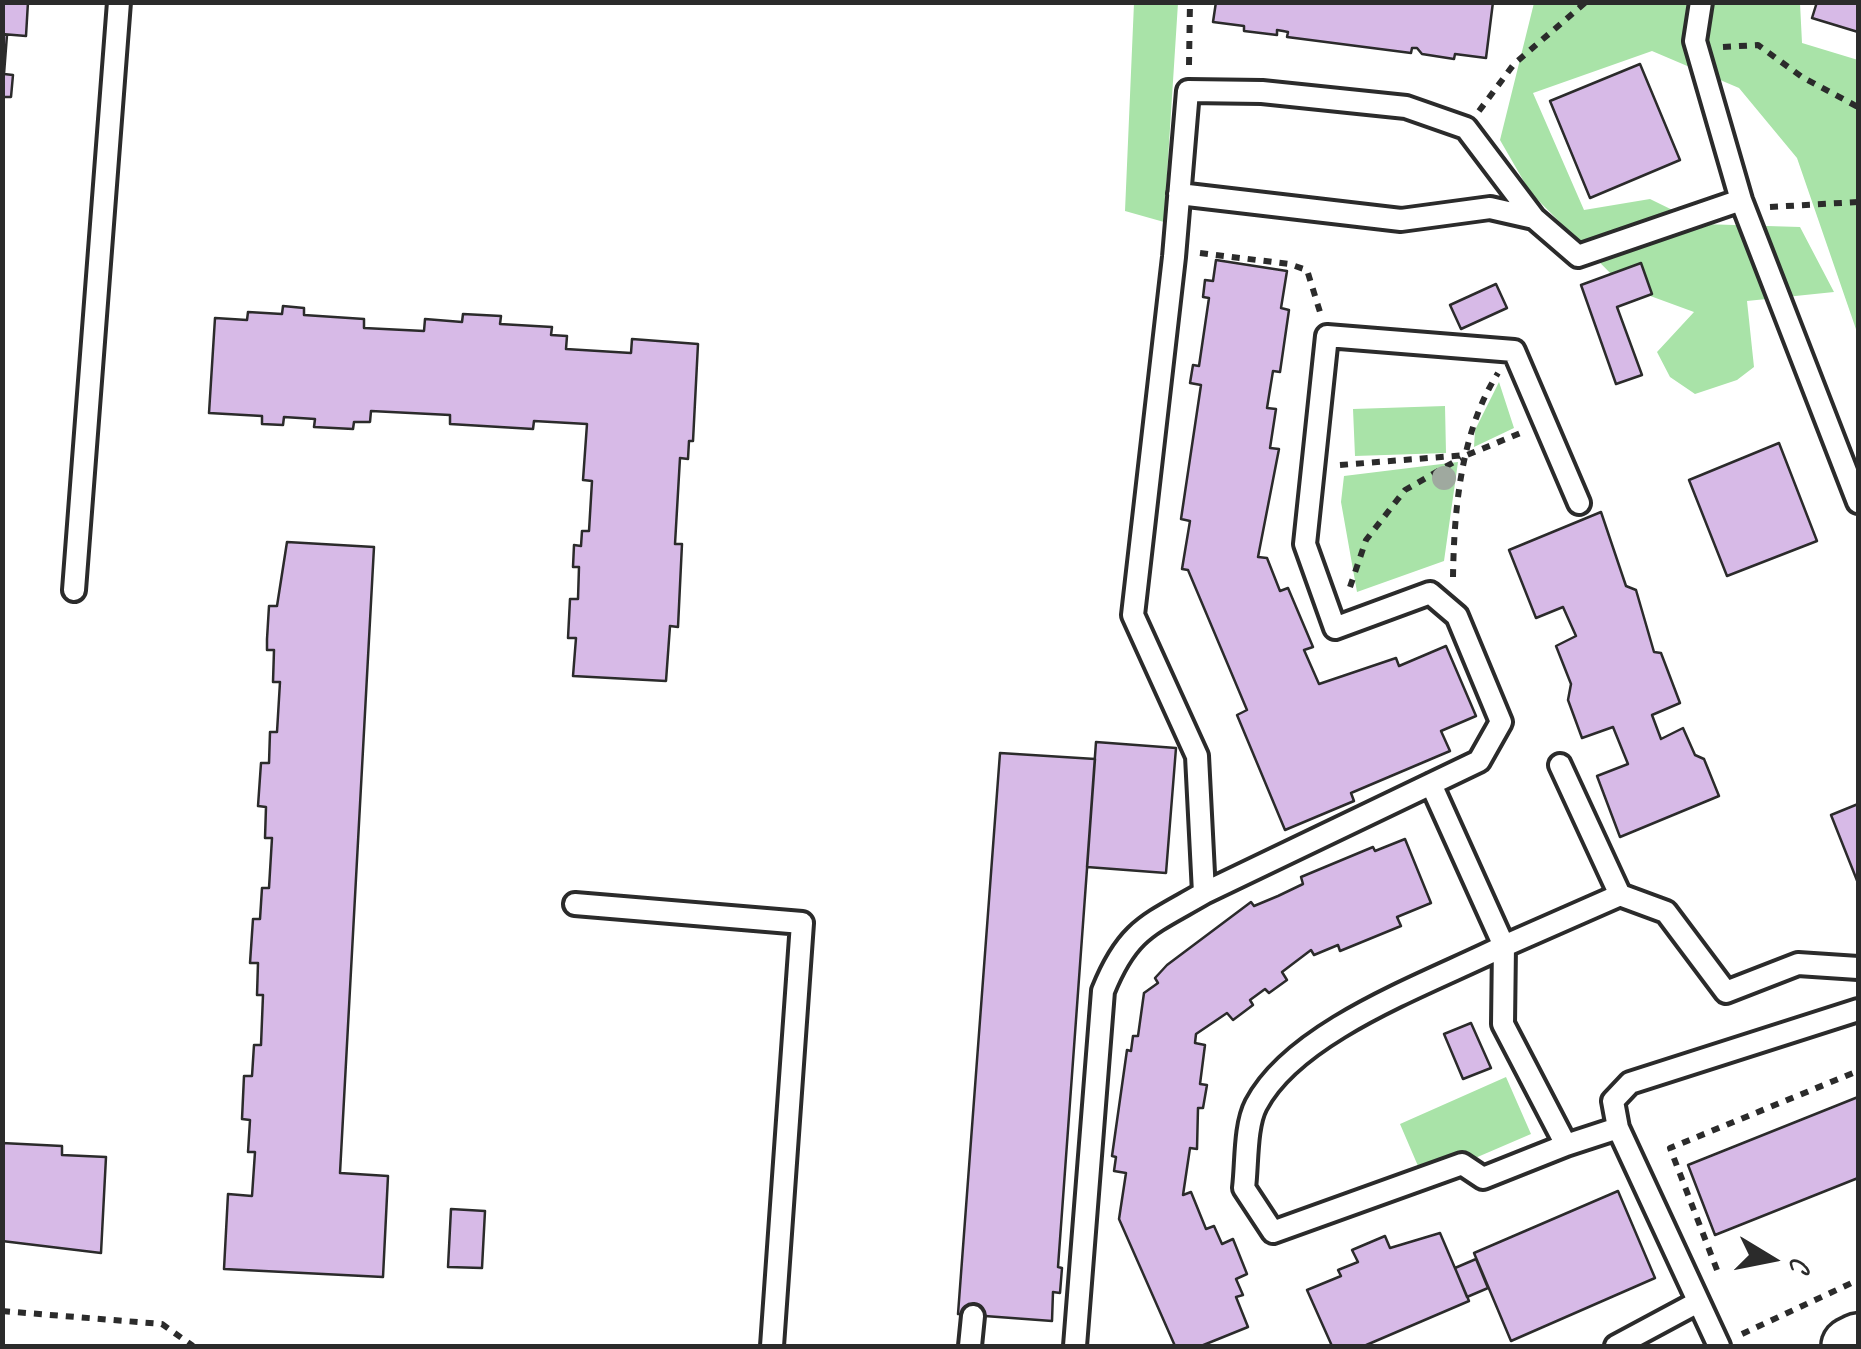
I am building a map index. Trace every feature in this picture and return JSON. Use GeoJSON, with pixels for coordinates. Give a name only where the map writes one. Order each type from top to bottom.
{"type":"FeatureCollection","features":[{"type":"Feature","properties":{"kind":"street"},"geometry":{"type":"LineString","coordinates":[[1850,1346],[1858,1342]]}},
{"type":"Feature","properties":{"kind":"lane"},"geometry":{"type":"LineString","coordinates":[[74,590],[119,2]]}},
{"type":"Feature","properties":{"kind":"lane"},"geometry":{"type":"LineString","coordinates":[[1701,2],[1697,49],[1743,204],[1858,502]]}},
{"type":"Feature","properties":{"kind":"lane"},"geometry":{"type":"LineString","coordinates":[[1204,892],[1197,756],[1133,615],[1174,257],[1188,91],[1262,92],[1406,107],[1466,128],[1534,218],[1578,256],[1743,204]]}},
{"type":"Feature","properties":{"kind":"lane"},"geometry":{"type":"LineString","coordinates":[[1179,194],[1401,220],[1490,208],[1534,218]]}},
{"type":"Feature","properties":{"kind":"lane"},"geometry":{"type":"LineString","coordinates":[[1074,1346],[1103,991],[1118,954],[1135,933],[1204,892],[1479,761],[1500,722],[1456,616],[1430,593],[1336,628],[1305,544],[1327,336],[1514,351],[1580,503]]}},
{"type":"Feature","properties":{"kind":"lane"},"geometry":{"type":"LineString","coordinates":[[1560,765],[1620,895]]}},
{"type":"Feature","properties":{"kind":"lane"},"geometry":{"type":"LineString","coordinates":[[1431,784],[1504,946],[1503,1024],[1566,1145]]}},
{"type":"Feature","properties":{"kind":"lane"},"geometry":{"type":"LineString","coordinates":[[1618,1128],[1483,1178],[1462,1164],[1273,1232],[1244,1188],[1254,1107],[1293,1057],[1364,1015],[1504,946],[1620,895],[1666,912],[1726,992],[1798,964],[1858,968]]}},
{"type":"Feature","properties":{"kind":"lane"},"geometry":{"type":"LineString","coordinates":[[575,904],[802,923],[772,1346]]}},
{"type":"Feature","properties":{"kind":"lane"},"geometry":{"type":"LineString","coordinates":[[1719,1346],[1618,1128],[1613,1102],[1630,1083],[1858,1010]]}},
{"type":"Feature","properties":{"kind":"lane"},"geometry":{"type":"LineString","coordinates":[[1616,1346],[1698,1302]]}},
{"type":"Feature","properties":{"kind":"lane"},"geometry":{"type":"LineString","coordinates":[[970,1346],[973,1316]]}},
{"type":"Feature","properties":{"kind":"path"},"geometry":{"type":"LineString","coordinates":[[1188,91],[1190,2]]}},
{"type":"Feature","properties":{"kind":"path"},"geometry":{"type":"LineString","coordinates":[[1466,128],[1514,64],[1586,2]]}},
{"type":"Feature","properties":{"kind":"path"},"geometry":{"type":"LineString","coordinates":[[1697,49],[1758,45],[1802,77],[1858,107]]}},
{"type":"Feature","properties":{"kind":"path"},"geometry":{"type":"LineString","coordinates":[[1743,204],[1858,202]]}},
{"type":"Feature","properties":{"kind":"path"},"geometry":{"type":"LineString","coordinates":[[1174,257],[1206,252],[1307,270],[1327,336]]}},
{"type":"Feature","properties":{"kind":"path"},"geometry":{"type":"LineString","coordinates":[[1453,578],[1453,537],[1473,418],[1514,351]]}},
{"type":"Feature","properties":{"kind":"path"},"geometry":{"type":"LineString","coordinates":[[1336,628],[1366,540],[1404,490],[1466,455],[1546,423]]}},
{"type":"Feature","properties":{"kind":"path"},"geometry":{"type":"LineString","coordinates":[[1314,466],[1466,455]]}},
{"type":"Feature","properties":{"kind":"path"},"geometry":{"type":"LineString","coordinates":[[1719,1276],[1670,1148],[1858,1071]]}},
{"type":"Feature","properties":{"kind":"path"},"geometry":{"type":"LineString","coordinates":[[1719,1346],[1858,1280]]}},
{"type":"Feature","properties":{"kind":"path"},"geometry":{"type":"LineString","coordinates":[[2,1310],[162,1324],[194,1346]]}},
{"type":"Feature","properties":{"kind":"green space"},"geometry":{"type":"Polygon","coordinates":[[[1134,3],[1178,3],[1164,222],[1125,211],[1134,3]]]}},
{"type":"Feature","properties":{"kind":"green space"},"geometry":{"type":"Polygon","coordinates":[[[1534,3],[1800,3],[1802,43],[1858,60],[1858,335],[1797,158],[1739,88],[1652,51],[1533,93],[1584,210],[1650,199],[1701,224],[1800,227],[1834,292],[1747,301],[1754,367],[1737,380],[1695,394],[1670,377],[1657,352],[1694,312],[1623,286],[1530,192],[1500,140],[1534,3]]]}},
{"type":"Feature","properties":{"kind":"green space"},"geometry":{"type":"Polygon","coordinates":[[[1499,382],[1514,428],[1474,447],[1475,430],[1499,382]]]}},
{"type":"Feature","properties":{"kind":"green space"},"geometry":{"type":"Polygon","coordinates":[[[1445,406],[1446,453],[1355,456],[1353,409],[1445,406]]]}},
{"type":"Feature","properties":{"kind":"green space"},"geometry":{"type":"Polygon","coordinates":[[[1458,462],[1444,561],[1357,592],[1341,502],[1344,476],[1458,462]]]}},
{"type":"Feature","properties":{"kind":"green space"},"geometry":{"type":"Polygon","coordinates":[[[1506,1077],[1531,1134],[1424,1180],[1400,1124],[1506,1077]]]}},
{"type":"Feature","properties":{"kind":"building"},"geometry":{"type":"Polygon","coordinates":[[[2,2],[28,2],[26,36],[2,34],[2,2]]]}},
{"type":"Feature","properties":{"kind":"building"},"geometry":{"type":"Polygon","coordinates":[[[1216,2],[1493,2],[1486,58],[1455,54],[1454,59],[1422,54],[1417,48],[1412,48],[1411,53],[1287,37],[1288,32],[1277,30],[1277,35],[1244,31],[1244,26],[1213,22],[1216,2]]]}},
{"type":"Feature","properties":{"kind":"building"},"geometry":{"type":"Polygon","coordinates":[[[1817,2],[1858,2],[1858,32],[1812,18],[1817,2]]]}},
{"type":"Feature","properties":{"kind":"building"},"geometry":{"type":"Polygon","coordinates":[[[2,34],[7,35],[4,74],[13,75],[11,97],[2,97],[2,34]]]}},
{"type":"Feature","properties":{"kind":"building"},"geometry":{"type":"Polygon","coordinates":[[[1640,64],[1680,160],[1590,198],[1550,101],[1640,64]]]}},
{"type":"Feature","properties":{"kind":"building"},"geometry":{"type":"Polygon","coordinates":[[[1216,260],[1287,271],[1281,308],[1289,310],[1280,372],[1273,371],[1267,408],[1276,409],[1270,448],[1279,449],[1258,557],[1267,558],[1280,591],[1288,588],[1313,647],[1304,650],[1319,684],[1396,658],[1399,666],[1446,646],[1476,716],[1441,731],[1450,751],[1351,793],[1354,801],[1285,830],[1237,715],[1247,710],[1188,570],[1182,569],[1190,521],[1181,519],[1201,385],[1190,383],[1193,365],[1199,366],[1209,298],[1203,297],[1205,280],[1213,281],[1216,260]]]}},
{"type":"Feature","properties":{"kind":"building"},"geometry":{"type":"Polygon","coordinates":[[[1641,263],[1652,294],[1617,307],[1642,375],[1616,384],[1581,285],[1641,263]]]}},
{"type":"Feature","properties":{"kind":"building"},"geometry":{"type":"Polygon","coordinates":[[[1496,284],[1507,308],[1461,329],[1450,305],[1496,284]]]}},
{"type":"Feature","properties":{"kind":"building"},"geometry":{"type":"Polygon","coordinates":[[[283,306],[304,308],[304,315],[364,319],[364,328],[424,331],[425,319],[462,322],[463,314],[501,316],[500,324],[552,327],[551,335],[567,336],[566,349],[631,353],[632,339],[698,344],[693,441],[689,441],[688,459],[680,458],[675,544],[682,544],[678,627],[670,626],[666,681],[573,676],[576,638],[568,638],[570,599],[578,599],[579,567],[573,567],[574,545],[581,546],[582,531],[589,531],[592,481],[583,480],[587,424],[534,421],[533,429],[450,424],[450,415],[371,411],[370,422],[354,422],[353,429],[314,427],[315,419],[284,417],[283,425],[262,424],[262,416],[209,413],[215,318],[247,320],[248,312],[282,314],[283,306]]]}},
{"type":"Feature","properties":{"kind":"building"},"geometry":{"type":"Polygon","coordinates":[[[1779,443],[1817,541],[1727,576],[1689,480],[1779,443]]]}},
{"type":"Feature","properties":{"kind":"building"},"geometry":{"type":"Polygon","coordinates":[[[1601,512],[1626,586],[1636,590],[1654,652],[1661,653],[1680,703],[1652,715],[1661,739],[1683,728],[1695,755],[1704,759],[1719,796],[1620,837],[1597,776],[1628,764],[1613,727],[1582,738],[1568,700],[1571,684],[1556,646],[1576,636],[1563,607],[1536,618],[1509,550],[1601,512]]]}},
{"type":"Feature","properties":{"kind":"building"},"geometry":{"type":"Polygon","coordinates":[[[287,542],[374,547],[340,1173],[388,1176],[383,1277],[224,1269],[228,1194],[252,1196],[255,1152],[248,1152],[250,1120],[242,1119],[244,1076],[252,1076],[254,1045],[261,1045],[263,995],[257,995],[258,963],[250,963],[253,919],[260,919],[262,888],[269,888],[272,838],[265,838],[266,807],[258,806],[261,763],[269,763],[270,732],[277,732],[280,682],[273,682],[274,650],[267,650],[269,606],[277,606],[287,542]]]}},
{"type":"Feature","properties":{"kind":"building"},"geometry":{"type":"Polygon","coordinates":[[[1096,742],[1176,748],[1166,873],[1087,867],[1096,742]]]}},
{"type":"Feature","properties":{"kind":"building"},"geometry":{"type":"Polygon","coordinates":[[[1000,753],[1095,759],[1058,1267],[1062,1268],[1060,1293],[1053,1292],[1052,1321],[958,1314],[1000,753]]]}},
{"type":"Feature","properties":{"kind":"building"},"geometry":{"type":"Polygon","coordinates":[[[1858,804],[1858,883],[1831,815],[1858,804]]]}},
{"type":"Feature","properties":{"kind":"building"},"geometry":{"type":"Polygon","coordinates":[[[1405,839],[1431,903],[1397,917],[1401,926],[1340,951],[1338,945],[1314,955],[1311,950],[1282,972],[1287,980],[1250,1000],[1253,1005],[1233,1020],[1227,1013],[1196,1034],[1195,1043],[1205,1045],[1200,1084],[1207,1085],[1203,1108],[1198,1108],[1197,1149],[1190,1148],[1183,1195],[1191,1192],[1206,1229],[1214,1226],[1222,1244],[1233,1239],[1247,1274],[1236,1279],[1243,1295],[1236,1297],[1248,1327],[1201,1346],[1175,1346],[1119,1219],[1126,1173],[1114,1171],[1116,1157],[1112,1156],[1127,1050],[1131,1051],[1133,1036],[1138,1036],[1144,993],[1158,983],[1155,978],[1167,965],[1251,902],[1254,906],[1303,884],[1301,877],[1373,847],[1375,851],[1405,839]]]}},
{"type":"Feature","properties":{"kind":"building"},"geometry":{"type":"Polygon","coordinates":[[[1471,1023],[1491,1068],[1463,1079],[1444,1034],[1471,1023]]]}},
{"type":"Feature","properties":{"kind":"building"},"geometry":{"type":"Polygon","coordinates":[[[1858,1097],[1858,1178],[1715,1235],[1688,1165],[1858,1097]]]}},
{"type":"Feature","properties":{"kind":"building"},"geometry":{"type":"Polygon","coordinates":[[[2,1143],[62,1146],[62,1155],[106,1157],[101,1253],[2,1241],[2,1143]]]}},
{"type":"Feature","properties":{"kind":"building"},"geometry":{"type":"Polygon","coordinates":[[[1618,1191],[1655,1278],[1511,1341],[1474,1253],[1618,1191]]]}},
{"type":"Feature","properties":{"kind":"building"},"geometry":{"type":"Polygon","coordinates":[[[451,1209],[485,1211],[482,1268],[448,1267],[451,1209]]]}},
{"type":"Feature","properties":{"kind":"building"},"geometry":{"type":"Polygon","coordinates":[[[1440,1233],[1469,1301],[1364,1346],[1332,1346],[1307,1290],[1341,1276],[1338,1270],[1358,1262],[1352,1250],[1385,1236],[1390,1248],[1440,1233]]]}},
{"type":"Feature","properties":{"kind":"building"},"geometry":{"type":"Polygon","coordinates":[[[1476,1259],[1488,1288],[1467,1297],[1455,1268],[1476,1259]]]}}]}
